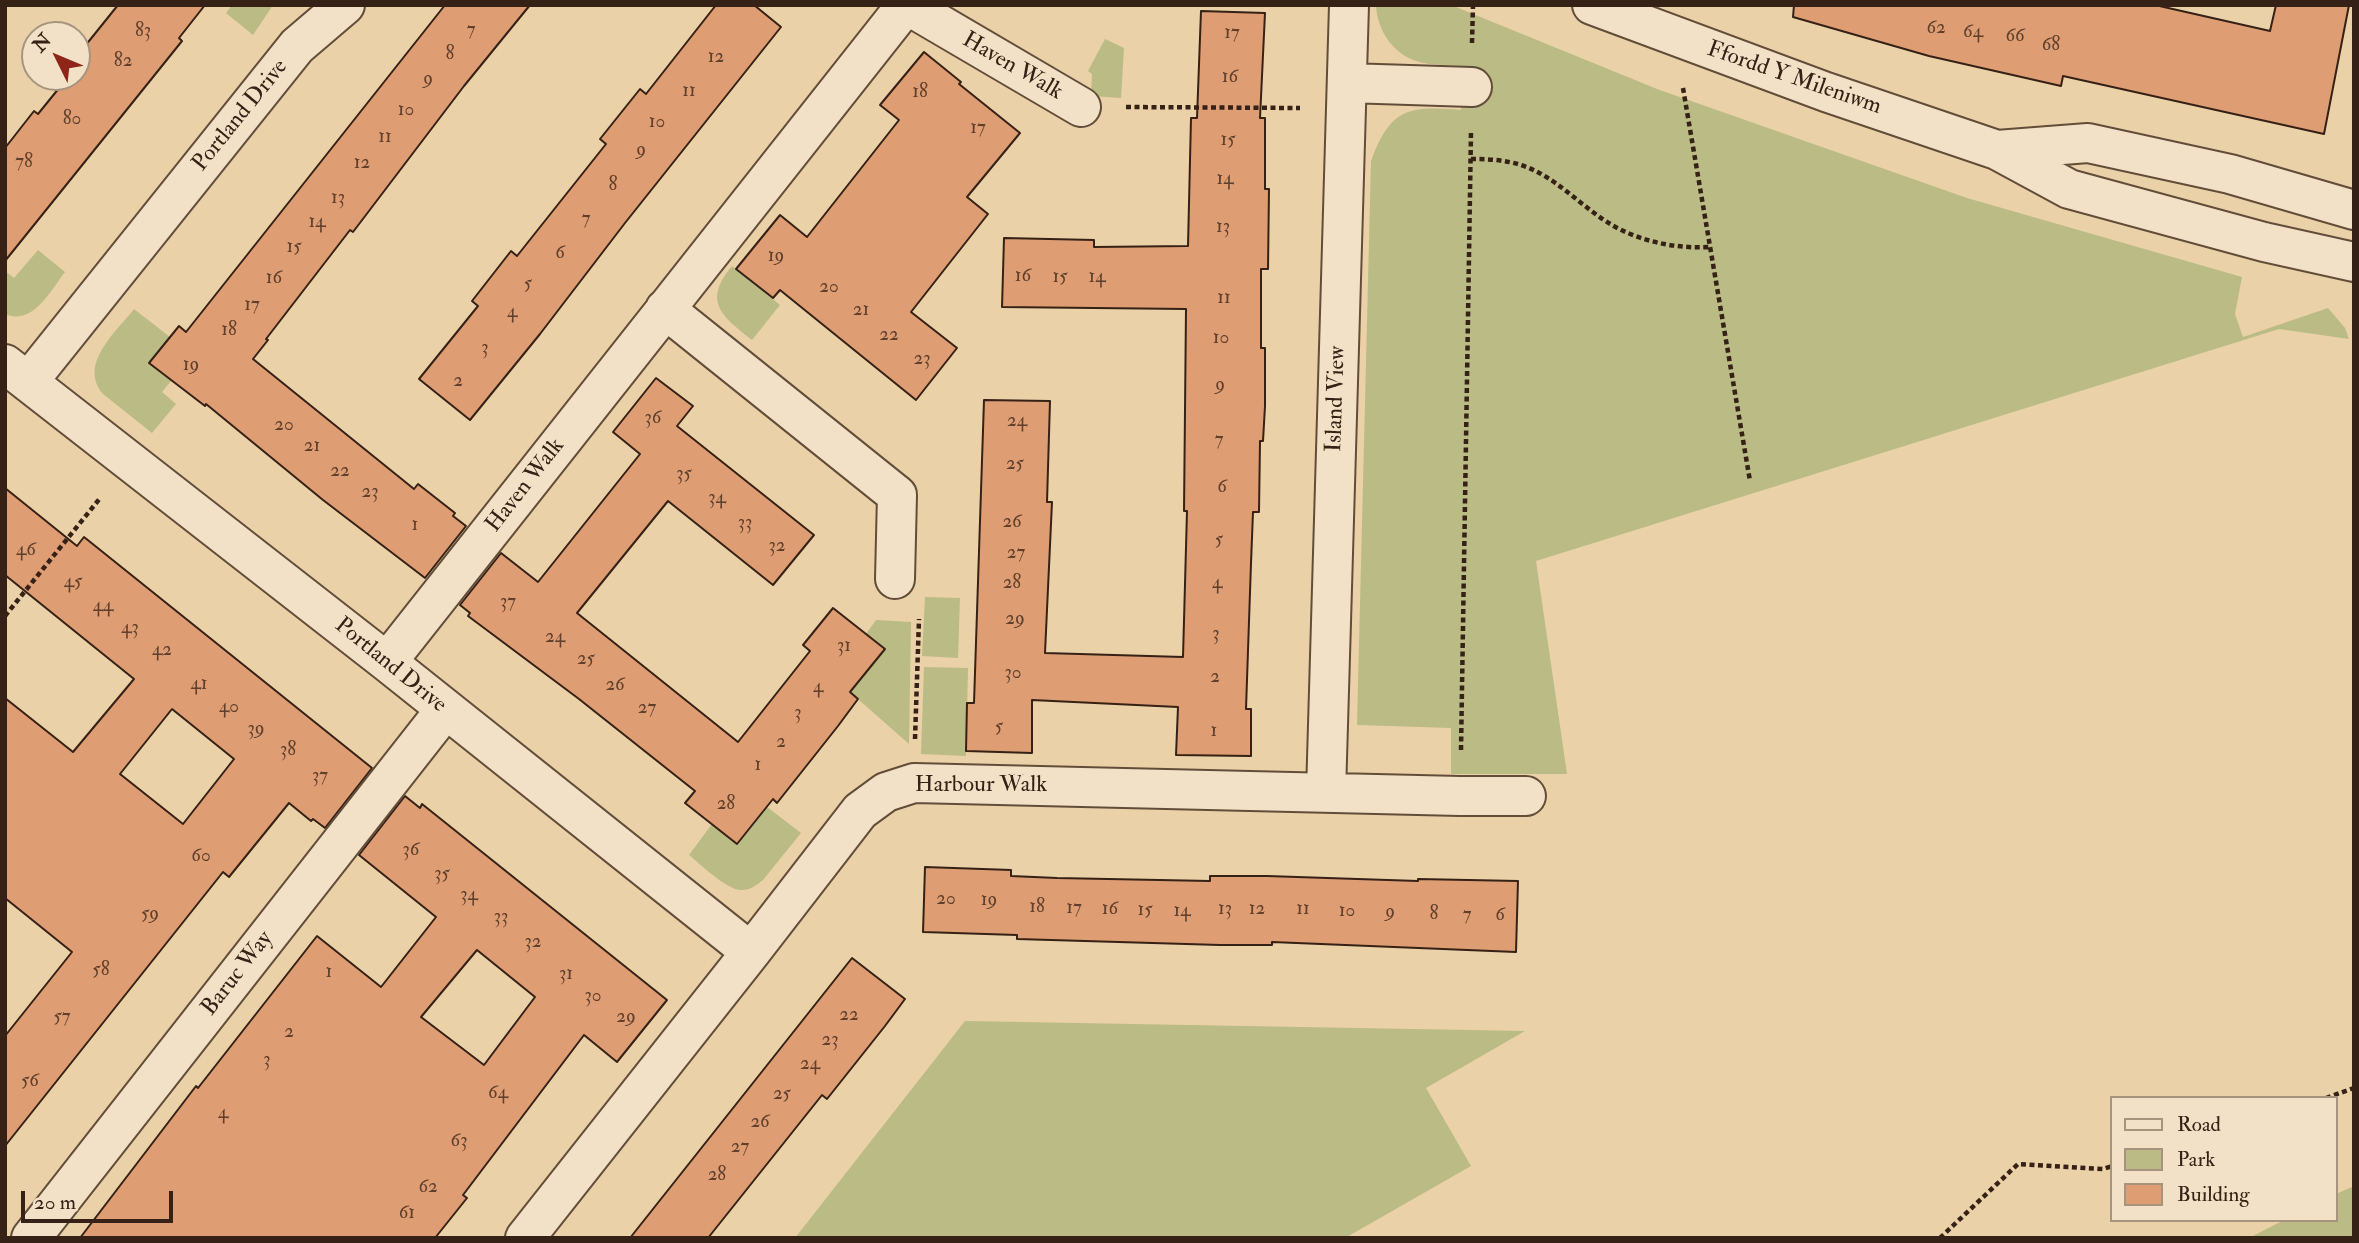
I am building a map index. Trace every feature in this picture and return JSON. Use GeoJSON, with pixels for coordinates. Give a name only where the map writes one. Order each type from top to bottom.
{"type":"FeatureCollection","features":[{"type":"Feature","properties":{"kind":"street","name":"Portland Drive"},"geometry":{"type":"LineString","coordinates":[[297,46],[318,5]]}},
{"type":"Feature","properties":{"kind":"street","name":"Portland Drive"},"geometry":{"type":"LineString","coordinates":[[345,5],[297,46],[17,373],[387,662],[751,952]]}},
{"type":"Feature","properties":{"kind":"street","name":"Haven Walk"},"geometry":{"type":"LineString","coordinates":[[387,662],[906,5],[1081,107]]}},
{"type":"Feature","properties":{"kind":"street","name":"Island View"},"geometry":{"type":"LineString","coordinates":[[1326,793],[1349,5]]}},
{"type":"Feature","properties":{"kind":"street","name":"Ffordd Y Mileniwm"},"geometry":{"type":"LineString","coordinates":[[1592,5],[1814,87],[1997,149],[2069,189],[2264,242],[2354,262]]}},
{"type":"Feature","properties":{"kind":"street"},"geometry":{"type":"LineString","coordinates":[[1346,96],[1472,87]]}},
{"type":"Feature","properties":{"kind":"street","name":"Ffordd Y Mileniwm"},"geometry":{"type":"LineString","coordinates":[[1997,149],[2088,143],[2230,174],[2354,210]]}},
{"type":"Feature","properties":{"kind":"street"},"geometry":{"type":"LineString","coordinates":[[665,309],[897,495],[895,579]]}},
{"type":"Feature","properties":{"kind":"street","name":"Baruc Way"},"geometry":{"type":"LineString","coordinates":[[31,1238],[445,710]]}},
{"type":"Feature","properties":{"kind":"street","name":"Harbour Walk"},"geometry":{"type":"LineString","coordinates":[[525,1238],[860,811],[886,792],[914,783],[1527,796]]}},
{"type":"Feature","properties":{"kind":"path"},"geometry":{"type":"LineString","coordinates":[[1460,796],[1473,5]]}},
{"type":"Feature","properties":{"kind":"path"},"geometry":{"type":"LineString","coordinates":[[1683,85],[1750,481]]}},
{"type":"Feature","properties":{"kind":"path"},"geometry":{"type":"LineString","coordinates":[[1081,107],[1346,96]]}},
{"type":"Feature","properties":{"kind":"path"},"geometry":{"type":"LineString","coordinates":[[1471,159],[1502,160],[1528,167],[1557,184],[1612,225],[1637,237],[1692,248],[1710,247]]}},
{"type":"Feature","properties":{"kind":"path"},"geometry":{"type":"LineString","coordinates":[[5,616],[130,462]]}},
{"type":"Feature","properties":{"kind":"path"},"geometry":{"type":"LineString","coordinates":[[895,579],[920,580],[914,783]]}},
{"type":"Feature","properties":{"kind":"path"},"geometry":{"type":"LineString","coordinates":[[2332,1096],[2354,1088]]}},
{"type":"Feature","properties":{"kind":"path"},"geometry":{"type":"LineString","coordinates":[[1940,1238],[2018,1164],[2103,1169],[2110,1167]]}},
{"type":"Feature","properties":{"kind":"green space"},"geometry":{"type":"Polygon","coordinates":[[[232,5],[273,5],[253,35],[226,13],[232,5]]]}},
{"type":"Feature","properties":{"kind":"green space"},"geometry":{"type":"Polygon","coordinates":[[[1376,5],[1451,5],[1657,89],[1967,198],[2242,277],[2235,314],[2243,337],[2328,308],[2345,328],[2349,339],[2279,329],[1536,561],[1567,774],[1451,774],[1451,728],[1357,725],[1371,161],[1386,130],[1404,114],[1428,109],[1461,110],[1465,67],[1422,63],[1407,57],[1387,39],[1379,23],[1376,5]]]}},
{"type":"Feature","properties":{"kind":"green space"},"geometry":{"type":"Polygon","coordinates":[[[1105,39],[1124,48],[1121,98],[1091,96],[1092,74],[1088,71],[1105,39]]]}},
{"type":"Feature","properties":{"kind":"green space"},"geometry":{"type":"Polygon","coordinates":[[[38,250],[65,272],[33,311],[15,316],[5,314],[5,271],[14,278],[38,250]]]}},
{"type":"Feature","properties":{"kind":"green space"},"geometry":{"type":"Polygon","coordinates":[[[732,266],[780,305],[752,340],[725,316],[717,299],[718,289],[732,266]]]}},
{"type":"Feature","properties":{"kind":"green space"},"geometry":{"type":"Polygon","coordinates":[[[134,309],[170,337],[149,363],[171,381],[162,392],[176,404],[152,433],[103,394],[96,383],[95,371],[102,349],[134,309]]]}},
{"type":"Feature","properties":{"kind":"green space"},"geometry":{"type":"Polygon","coordinates":[[[925,597],[960,598],[958,658],[922,656],[925,597]]]}},
{"type":"Feature","properties":{"kind":"green space"},"geometry":{"type":"Polygon","coordinates":[[[876,620],[911,622],[909,744],[850,692],[885,649],[866,634],[876,620]]]}},
{"type":"Feature","properties":{"kind":"green space"},"geometry":{"type":"Polygon","coordinates":[[[924,667],[968,668],[966,756],[921,754],[924,667]]]}},
{"type":"Feature","properties":{"kind":"green space"},"geometry":{"type":"Polygon","coordinates":[[[767,807],[801,833],[756,885],[742,890],[729,886],[689,855],[712,824],[737,844],[767,807]]]}},
{"type":"Feature","properties":{"kind":"green space"},"geometry":{"type":"Polygon","coordinates":[[[965,1021],[1525,1031],[1426,1088],[1471,1166],[1345,1238],[795,1238],[965,1021]]]}},
{"type":"Feature","properties":{"kind":"green space"},"geometry":{"type":"Polygon","coordinates":[[[2354,1186],[2354,1238],[2249,1238],[2280,1222],[2338,1222],[2338,1193],[2354,1186]]]}},
{"type":"Feature","properties":{"kind":"building"},"geometry":{"type":"Polygon","coordinates":[[[118,5],[205,5],[179,38],[182,41],[5,261],[5,148],[34,111],[38,114],[57,91],[91,91],[91,39],[118,5]]]}},
{"type":"Feature","properties":{"kind":"building"},"geometry":{"type":"Polygon","coordinates":[[[445,5],[530,5],[464,86],[353,232],[350,230],[253,359],[414,489],[418,484],[455,513],[453,516],[466,526],[425,578],[323,500],[206,404],[205,406],[149,363],[179,326],[186,332],[445,5]]]}},
{"type":"Feature","properties":{"kind":"building"},"geometry":{"type":"Polygon","coordinates":[[[716,5],[754,5],[781,27],[470,420],[419,379],[478,306],[472,301],[511,251],[517,256],[606,144],[600,139],[640,89],[646,94],[716,5]]]}},
{"type":"Feature","properties":{"kind":"building"},"geometry":{"type":"Polygon","coordinates":[[[1794,5],[2155,5],[2270,31],[2276,5],[2349,5],[2324,134],[2063,76],[2061,86],[1929,56],[1793,17],[1794,5]]]}},
{"type":"Feature","properties":{"kind":"building"},"geometry":{"type":"Polygon","coordinates":[[[1201,11],[1265,13],[1260,118],[1265,118],[1265,189],[1269,189],[1268,269],[1261,269],[1261,348],[1265,348],[1265,406],[1263,441],[1260,441],[1259,512],[1253,512],[1246,709],[1251,709],[1251,756],[1176,755],[1178,707],[1032,700],[1032,753],[966,751],[967,703],[974,703],[984,400],[1050,401],[1047,502],[1052,502],[1045,653],[1183,657],[1187,511],[1184,511],[1186,309],[1002,307],[1004,238],[1094,240],[1094,247],[1188,246],[1191,118],[1197,118],[1201,11]]]}},
{"type":"Feature","properties":{"kind":"building"},"geometry":{"type":"Polygon","coordinates":[[[924,52],[1020,133],[967,197],[988,214],[911,312],[957,348],[916,400],[780,290],[773,298],[736,269],[780,215],[807,237],[899,120],[880,105],[924,52]]]}},
{"type":"Feature","properties":{"kind":"building"},"geometry":{"type":"Polygon","coordinates":[[[656,378],[693,406],[677,426],[814,535],[773,585],[668,501],[577,613],[738,742],[810,651],[803,645],[833,608],[885,649],[850,692],[858,699],[838,726],[777,803],[773,799],[737,844],[685,803],[695,791],[468,616],[470,613],[460,605],[501,553],[538,582],[640,454],[613,432],[656,378]]]}},
{"type":"Feature","properties":{"kind":"building"},"geometry":{"type":"Polygon","coordinates":[[[5,488],[77,546],[84,537],[372,768],[325,828],[313,819],[311,821],[289,803],[229,877],[223,872],[5,1146],[5,1036],[72,952],[5,898],[5,698],[73,752],[134,679],[5,575],[5,488]],[[172,709],[120,774],[183,824],[234,759],[172,709]]]}},
{"type":"Feature","properties":{"kind":"building"},"geometry":{"type":"Polygon","coordinates":[[[405,796],[420,808],[422,804],[667,1000],[617,1062],[584,1035],[463,1195],[467,1198],[435,1238],[80,1238],[196,1086],[198,1088],[317,936],[381,987],[436,917],[359,855],[405,796]],[[477,950],[421,1017],[484,1065],[535,997],[477,950]]]}},
{"type":"Feature","properties":{"kind":"building"},"geometry":{"type":"Polygon","coordinates":[[[925,867],[1011,870],[1011,876],[1057,878],[1210,881],[1210,876],[1267,876],[1518,881],[1516,952],[1272,942],[1272,945],[1220,945],[1017,939],[1017,935],[923,932],[925,867]]]}},
{"type":"Feature","properties":{"kind":"building"},"geometry":{"type":"Polygon","coordinates":[[[852,958],[905,999],[885,1026],[827,1099],[822,1095],[708,1238],[630,1238],[852,958]]]}}]}
